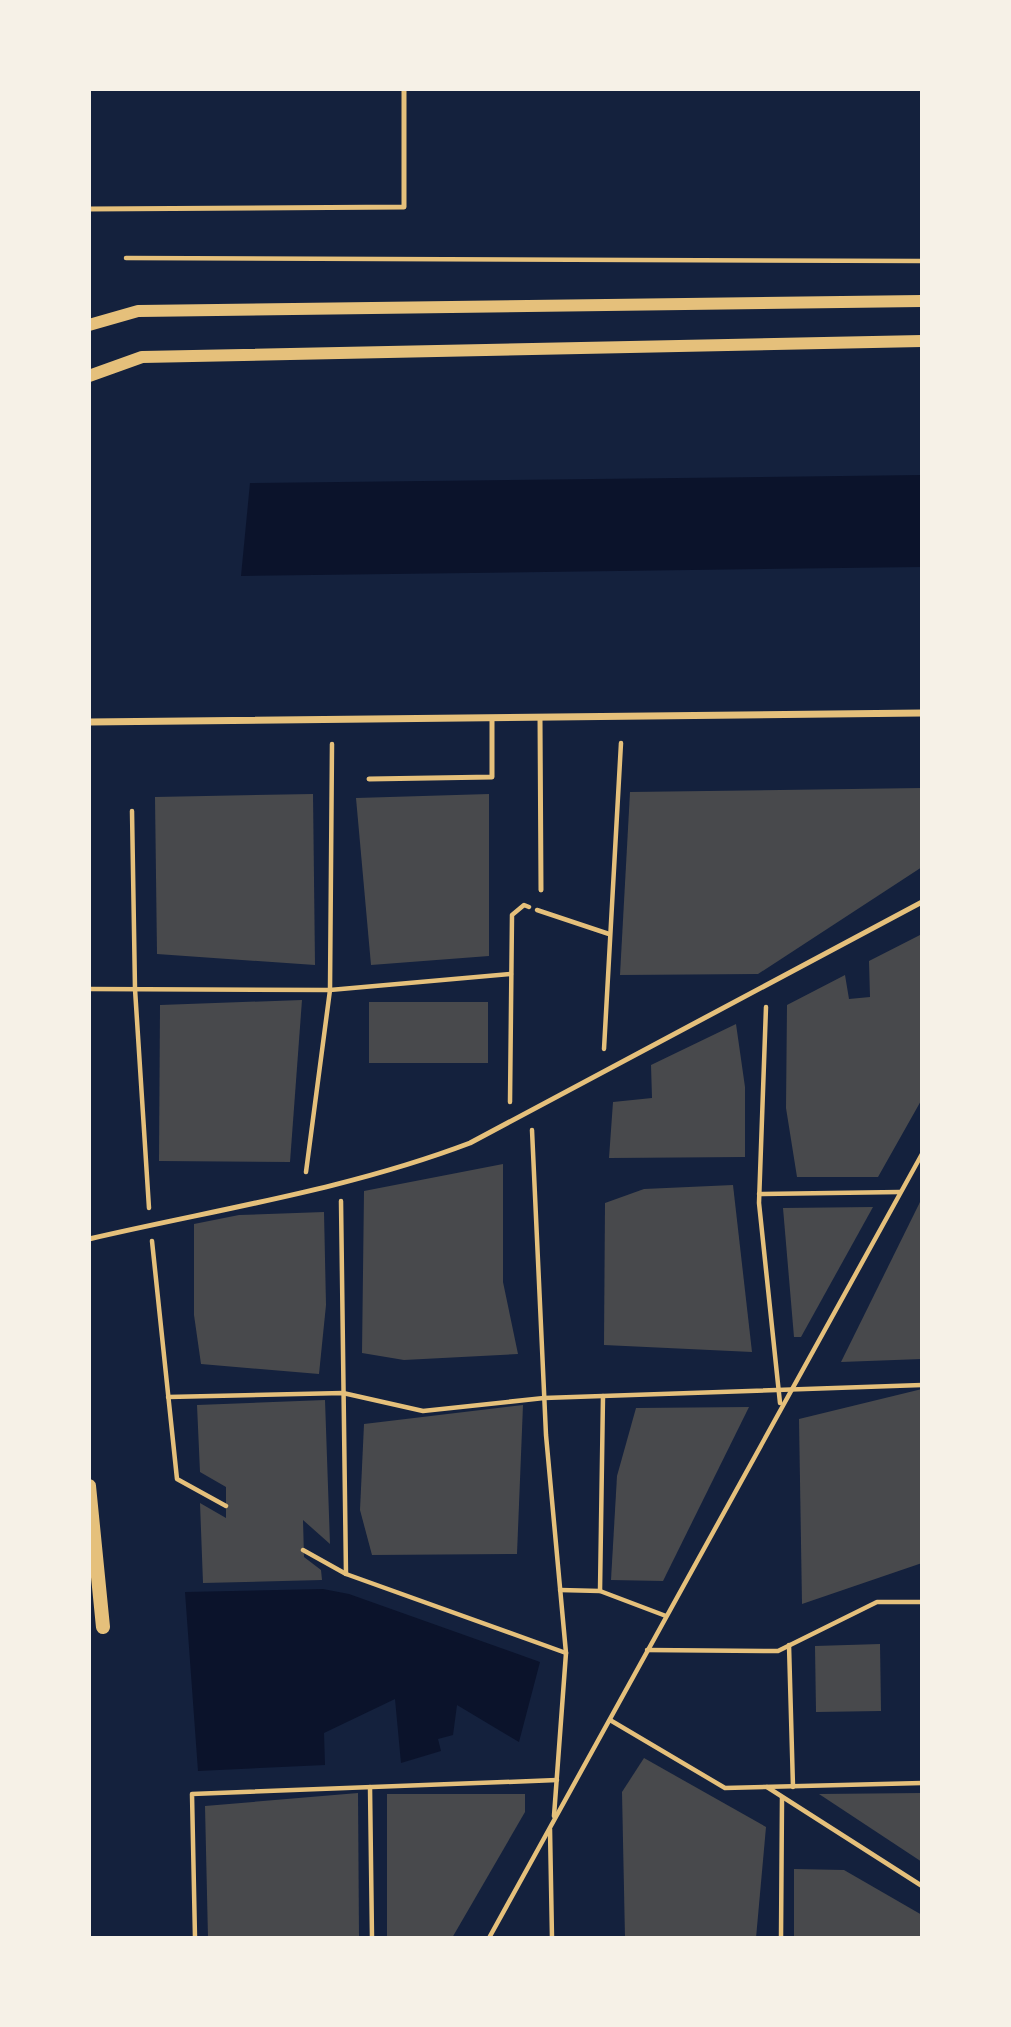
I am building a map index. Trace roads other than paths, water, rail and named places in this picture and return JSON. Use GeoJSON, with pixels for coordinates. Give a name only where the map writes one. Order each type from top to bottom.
{"type":"FeatureCollection","features":[{"type":"Feature","properties":{"kind":"main road"},"geometry":{"type":"LineString","coordinates":[[89,1486],[103,1627]]}},
{"type":"Feature","properties":{"kind":"street"},"geometry":{"type":"LineString","coordinates":[[89,325],[138,311],[922,301]]}},
{"type":"Feature","properties":{"kind":"street"},"geometry":{"type":"LineString","coordinates":[[89,376],[142,357],[922,341]]}},
{"type":"Feature","properties":{"kind":"street"},"geometry":{"type":"LineString","coordinates":[[89,722],[922,713]]}},
{"type":"Feature","properties":{"kind":"lane"},"geometry":{"type":"LineString","coordinates":[[89,209],[404,207],[404,89]]}},
{"type":"Feature","properties":{"kind":"lane"},"geometry":{"type":"LineString","coordinates":[[541,717],[541,890]]}},
{"type":"Feature","properties":{"kind":"lane"},"geometry":{"type":"LineString","coordinates":[[369,779],[492,778],[492,718]]}},
{"type":"Feature","properties":{"kind":"lane"},"geometry":{"type":"LineString","coordinates":[[89,1238],[341,1186],[406,1168],[470,1143],[922,902]]}},
{"type":"Feature","properties":{"kind":"water"},"geometry":{"type":"Polygon","coordinates":[[[922,475],[922,567],[241,576],[250,483],[922,475]]]}},
{"type":"Feature","properties":{"kind":"water"},"geometry":{"type":"Polygon","coordinates":[[[323,1589],[349,1594],[540,1662],[519,1742],[457,1705],[453,1735],[438,1739],[441,1751],[401,1763],[395,1699],[324,1733],[325,1765],[198,1771],[185,1592],[323,1589]]]}}]}
